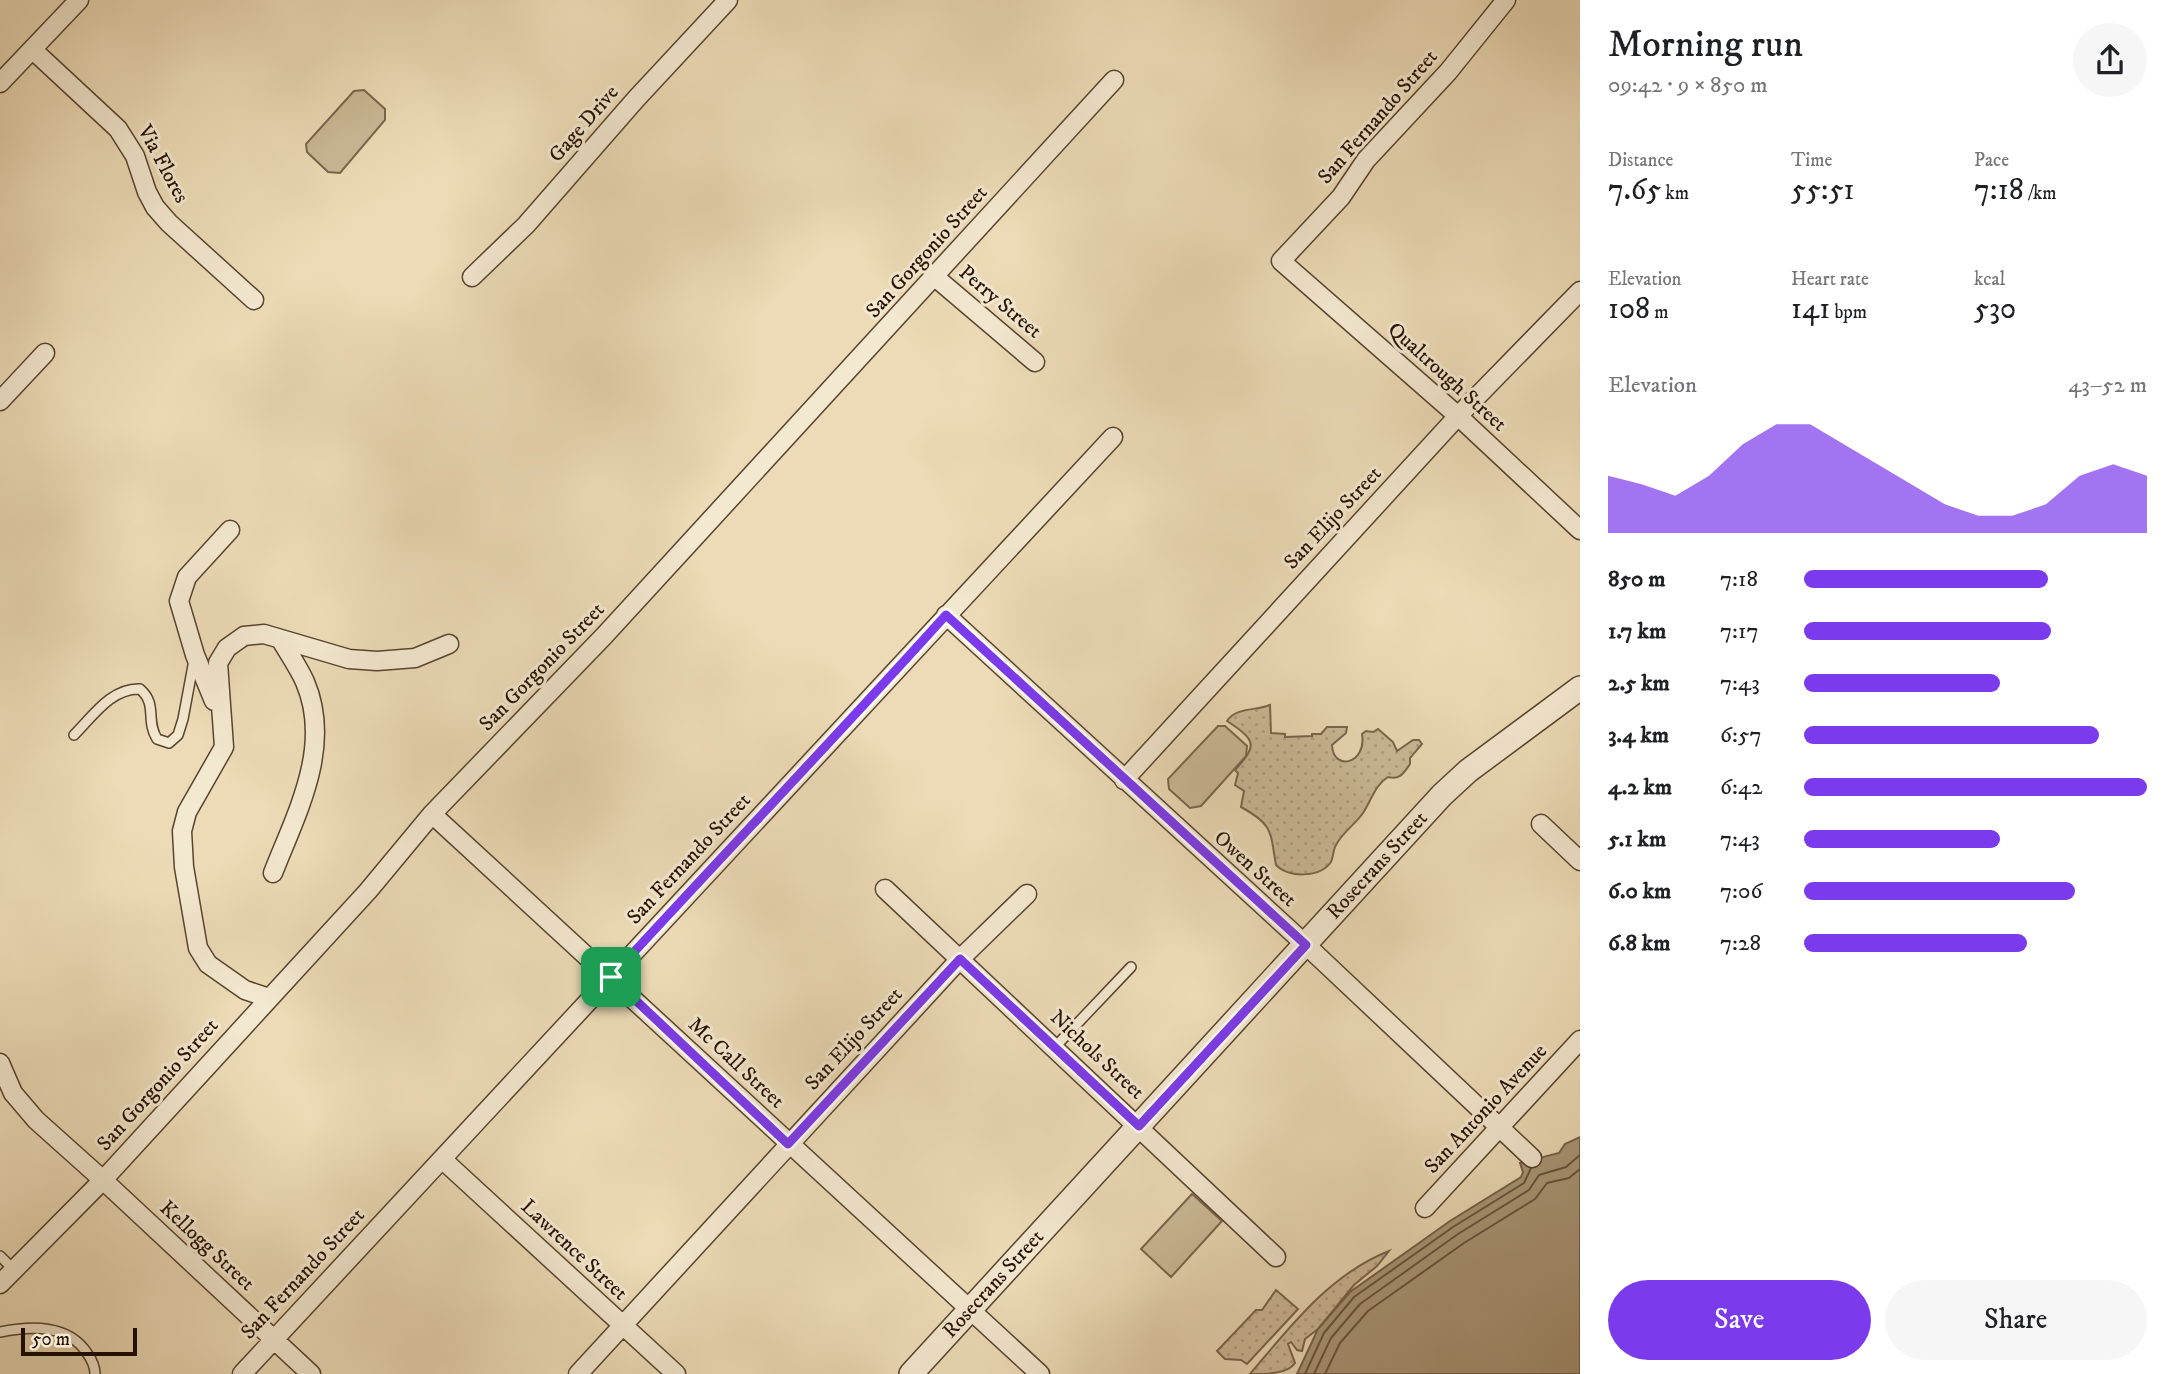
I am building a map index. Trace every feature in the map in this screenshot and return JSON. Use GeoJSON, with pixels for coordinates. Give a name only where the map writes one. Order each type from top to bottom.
{"type":"FeatureCollection","features":[{"type":"Feature","properties":{"kind":"street"},"geometry":{"type":"LineString","coordinates":[[0,83],[79,0]]}},
{"type":"Feature","properties":{"kind":"street","name":"Gage Drive"},"geometry":{"type":"LineString","coordinates":[[472,277],[526,225],[636,99],[728,0]]}},
{"type":"Feature","properties":{"kind":"street","name":"San Fernando Street"},"geometry":{"type":"LineString","coordinates":[[1281,261],[1341,197],[1366,160],[1448,72],[1506,0]]}},
{"type":"Feature","properties":{"kind":"street","name":"Via Flores"},"geometry":{"type":"LineString","coordinates":[[33,50],[118,129],[135,156],[147,192],[162,215],[254,300]]}},
{"type":"Feature","properties":{"kind":"street","name":"San Gorgonio Street"},"geometry":{"type":"LineString","coordinates":[[0,1284],[103,1180],[368,891],[432,814],[604,636],[1114,79]]}},
{"type":"Feature","properties":{"kind":"street","name":"Qualtrough Street"},"geometry":{"type":"LineString","coordinates":[[1281,261],[1458,416],[1580,530]]}},
{"type":"Feature","properties":{"kind":"street","name":"Perry Street"},"geometry":{"type":"LineString","coordinates":[[935,277],[1035,362]]}},
{"type":"Feature","properties":{"kind":"street","name":"San Elijo Street"},"geometry":{"type":"LineString","coordinates":[[1124,780],[1458,416],[1580,291]]}},
{"type":"Feature","properties":{"kind":"street"},"geometry":{"type":"LineString","coordinates":[[0,401],[45,353]]}},
{"type":"Feature","properties":{"kind":"street","name":"San Fernando Street"},"geometry":{"type":"LineString","coordinates":[[242,1374],[1113,437]]}},
{"type":"Feature","properties":{"kind":"street"},"geometry":{"type":"LineString","coordinates":[[223,720],[195,655],[179,601],[187,577],[230,530]]}},
{"type":"Feature","properties":{"kind":"street","name":"Owen Street"},"geometry":{"type":"LineString","coordinates":[[946,615],[1306,945],[1532,1158]]}},
{"type":"Feature","properties":{"kind":"street"},"geometry":{"type":"LineString","coordinates":[[269,998],[244,990],[208,964],[198,948],[184,867],[182,831],[187,812],[224,747],[218,663],[227,648],[244,636],[264,634],[349,659],[377,661],[415,657],[449,644]]}},
{"type":"Feature","properties":{"kind":"street"},"geometry":{"type":"LineString","coordinates":[[273,873],[308,784],[314,750],[314,717],[306,683],[281,640]]}},
{"type":"Feature","properties":{"kind":"street","name":"Rosecrans Street"},"geometry":{"type":"LineString","coordinates":[[911,1374],[1442,795],[1468,771],[1580,688]]}},
{"type":"Feature","properties":{"kind":"street","name":"Mc Call Street"},"geometry":{"type":"LineString","coordinates":[[432,814],[1040,1374]]}},
{"type":"Feature","properties":{"kind":"street"},"geometry":{"type":"LineString","coordinates":[[1541,824],[1580,861]]}},
{"type":"Feature","properties":{"kind":"street","name":"Nichols Street"},"geometry":{"type":"LineString","coordinates":[[885,889],[1276,1257]]}},
{"type":"Feature","properties":{"kind":"street","name":"San Elijo Street"},"geometry":{"type":"LineString","coordinates":[[579,1374],[960,959],[1027,894]]}},
{"type":"Feature","properties":{"kind":"street","name":"San Antonio Avenue"},"geometry":{"type":"LineString","coordinates":[[1425,1208],[1580,1040]]}},
{"type":"Feature","properties":{"kind":"street","name":"Kellogg Street"},"geometry":{"type":"LineString","coordinates":[[0,1063],[13,1093],[36,1120],[311,1374]]}},
{"type":"Feature","properties":{"kind":"street","name":"Lawrence Street"},"geometry":{"type":"LineString","coordinates":[[442,1159],[676,1374]]}},
{"type":"Feature","properties":{"kind":"lane"},"geometry":{"type":"LineString","coordinates":[[74,735],[112,697],[123,690],[140,689],[150,704],[151,729],[157,739],[170,743],[178,735],[183,719],[195,655]]}},
{"type":"Feature","properties":{"kind":"lane"},"geometry":{"type":"LineString","coordinates":[[1055,1047],[1131,967]]}},
{"type":"Feature","properties":{"kind":"lane"},"geometry":{"type":"LineString","coordinates":[[0,1256],[14,1270]]}},
{"type":"Feature","properties":{"kind":"lane"},"geometry":{"type":"LineString","coordinates":[[0,1332],[32,1327],[60,1332],[73,1338],[84,1348],[95,1367],[95,1374]]}},
{"type":"Feature","properties":{"kind":"shaded area"},"geometry":{"type":"Polygon","coordinates":[[[364,90],[385,109],[385,120],[340,173],[328,172],[307,152],[306,144],[354,91],[364,90]]]}},
{"type":"Feature","properties":{"kind":"shaded area"},"geometry":{"type":"Polygon","coordinates":[[[1270,705],[1271,733],[1285,734],[1285,737],[1312,736],[1321,734],[1327,727],[1347,727],[1346,733],[1332,745],[1334,754],[1343,761],[1355,758],[1360,752],[1362,734],[1366,731],[1373,732],[1378,729],[1393,742],[1397,751],[1413,740],[1419,740],[1422,744],[1410,758],[1410,764],[1404,773],[1396,778],[1388,777],[1380,784],[1363,813],[1338,842],[1331,862],[1312,873],[1296,874],[1276,865],[1269,830],[1260,819],[1241,807],[1244,791],[1235,785],[1238,773],[1235,770],[1248,754],[1250,743],[1244,733],[1227,721],[1241,711],[1270,705]]]}},
{"type":"Feature","properties":{"kind":"shaded area"},"geometry":{"type":"Polygon","coordinates":[[[1218,726],[1225,726],[1247,746],[1246,756],[1201,806],[1190,808],[1169,789],[1168,779],[1218,726]]]}},
{"type":"Feature","properties":{"kind":"shaded area"},"geometry":{"type":"Polygon","coordinates":[[[1192,1194],[1222,1221],[1171,1277],[1141,1249],[1192,1194]]]}},
{"type":"Feature","properties":{"kind":"shaded area"},"geometry":{"type":"Polygon","coordinates":[[[1389,1251],[1377,1266],[1354,1285],[1318,1329],[1305,1339],[1302,1351],[1297,1350],[1291,1342],[1288,1344],[1295,1363],[1292,1367],[1276,1373],[1250,1374],[1296,1320],[1330,1288],[1348,1273],[1389,1251]]]}},
{"type":"Feature","properties":{"kind":"shaded area"},"geometry":{"type":"Polygon","coordinates":[[[1276,1290],[1298,1309],[1247,1364],[1241,1360],[1225,1359],[1217,1351],[1256,1310],[1262,1310],[1276,1290]]]}},
{"type":"Feature","properties":{"kind":"water"},"geometry":{"type":"Polygon","coordinates":[[[1580,1137],[1580,1374],[1297,1374],[1318,1329],[1350,1292],[1450,1221],[1521,1177],[1523,1172],[1520,1163],[1559,1153],[1565,1144],[1580,1137]]]}},
{"type":"Feature","properties":{"kind":"route"},"geometry":{"type":"LineString","coordinates":[[946,615],[1306,945],[1139,1126],[960,959],[788,1144],[611,977],[946,615]]}}]}
